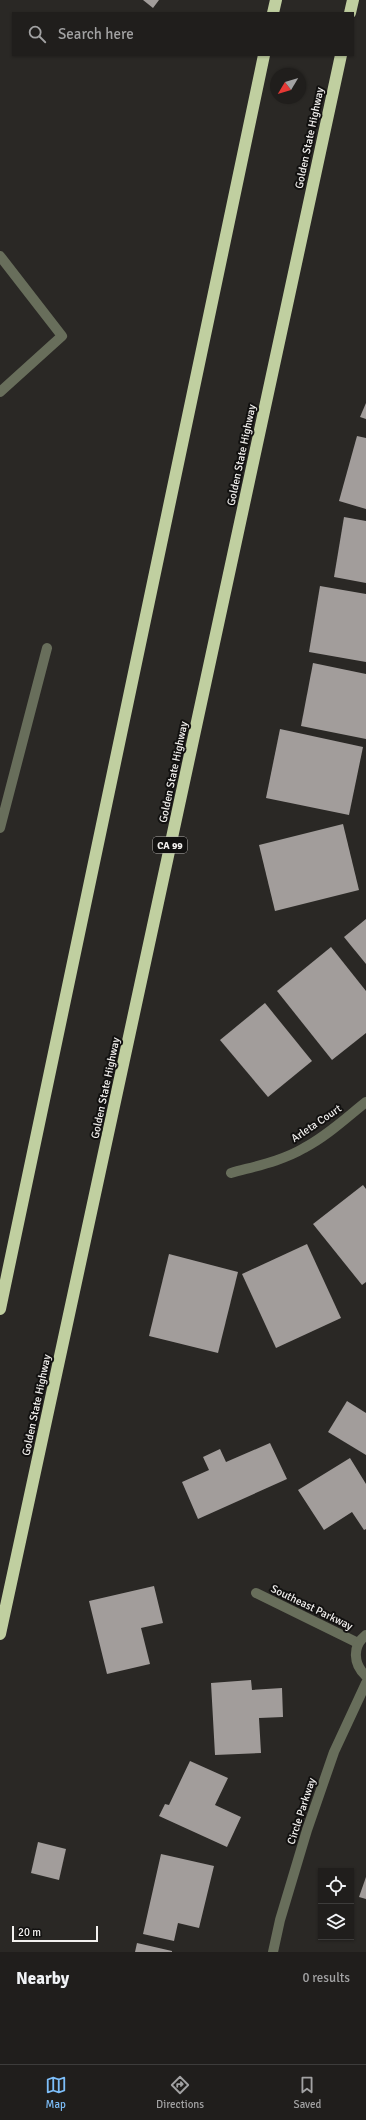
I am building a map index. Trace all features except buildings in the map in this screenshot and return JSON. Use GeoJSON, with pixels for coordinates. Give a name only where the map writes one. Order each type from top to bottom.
{"type":"FeatureCollection","features":[{"type":"Feature","properties":{"kind":"highway"},"geometry":{"type":"LineString","coordinates":[[273,12],[276,0]]}},
{"type":"Feature","properties":{"kind":"highway"},"geometry":{"type":"LineString","coordinates":[[350,12],[353,0]]}},
{"type":"Feature","properties":{"kind":"highway"},"geometry":{"type":"LineString","coordinates":[[0,1309],[264,56]]}},
{"type":"Feature","properties":{"kind":"highway","name":"Golden State Highway"},"geometry":{"type":"LineString","coordinates":[[0,1634],[341,56]]}},
{"type":"Feature","properties":{"kind":"street"},"geometry":{"type":"LineString","coordinates":[[0,256],[62,336],[1,389]]}},
{"type":"Feature","properties":{"kind":"street"},"geometry":{"type":"LineString","coordinates":[[0,828],[47,648]]}},
{"type":"Feature","properties":{"kind":"street","name":"Arleta Court"},"geometry":{"type":"LineString","coordinates":[[231,1173],[274,1161],[304,1148],[333,1129],[366,1102]]}},
{"type":"Feature","properties":{"kind":"street","name":"Southeast Parkway"},"geometry":{"type":"LineString","coordinates":[[256,1593],[358,1643]]}},
{"type":"Feature","properties":{"kind":"street"},"geometry":{"type":"LineString","coordinates":[[366,1634],[358,1643],[355,1653],[356,1663],[361,1672],[366,1676]]}},
{"type":"Feature","properties":{"kind":"street","name":"Circle Parkway"},"geometry":{"type":"LineString","coordinates":[[273,1952],[280,1920],[309,1823],[334,1752],[366,1683]]}}]}
